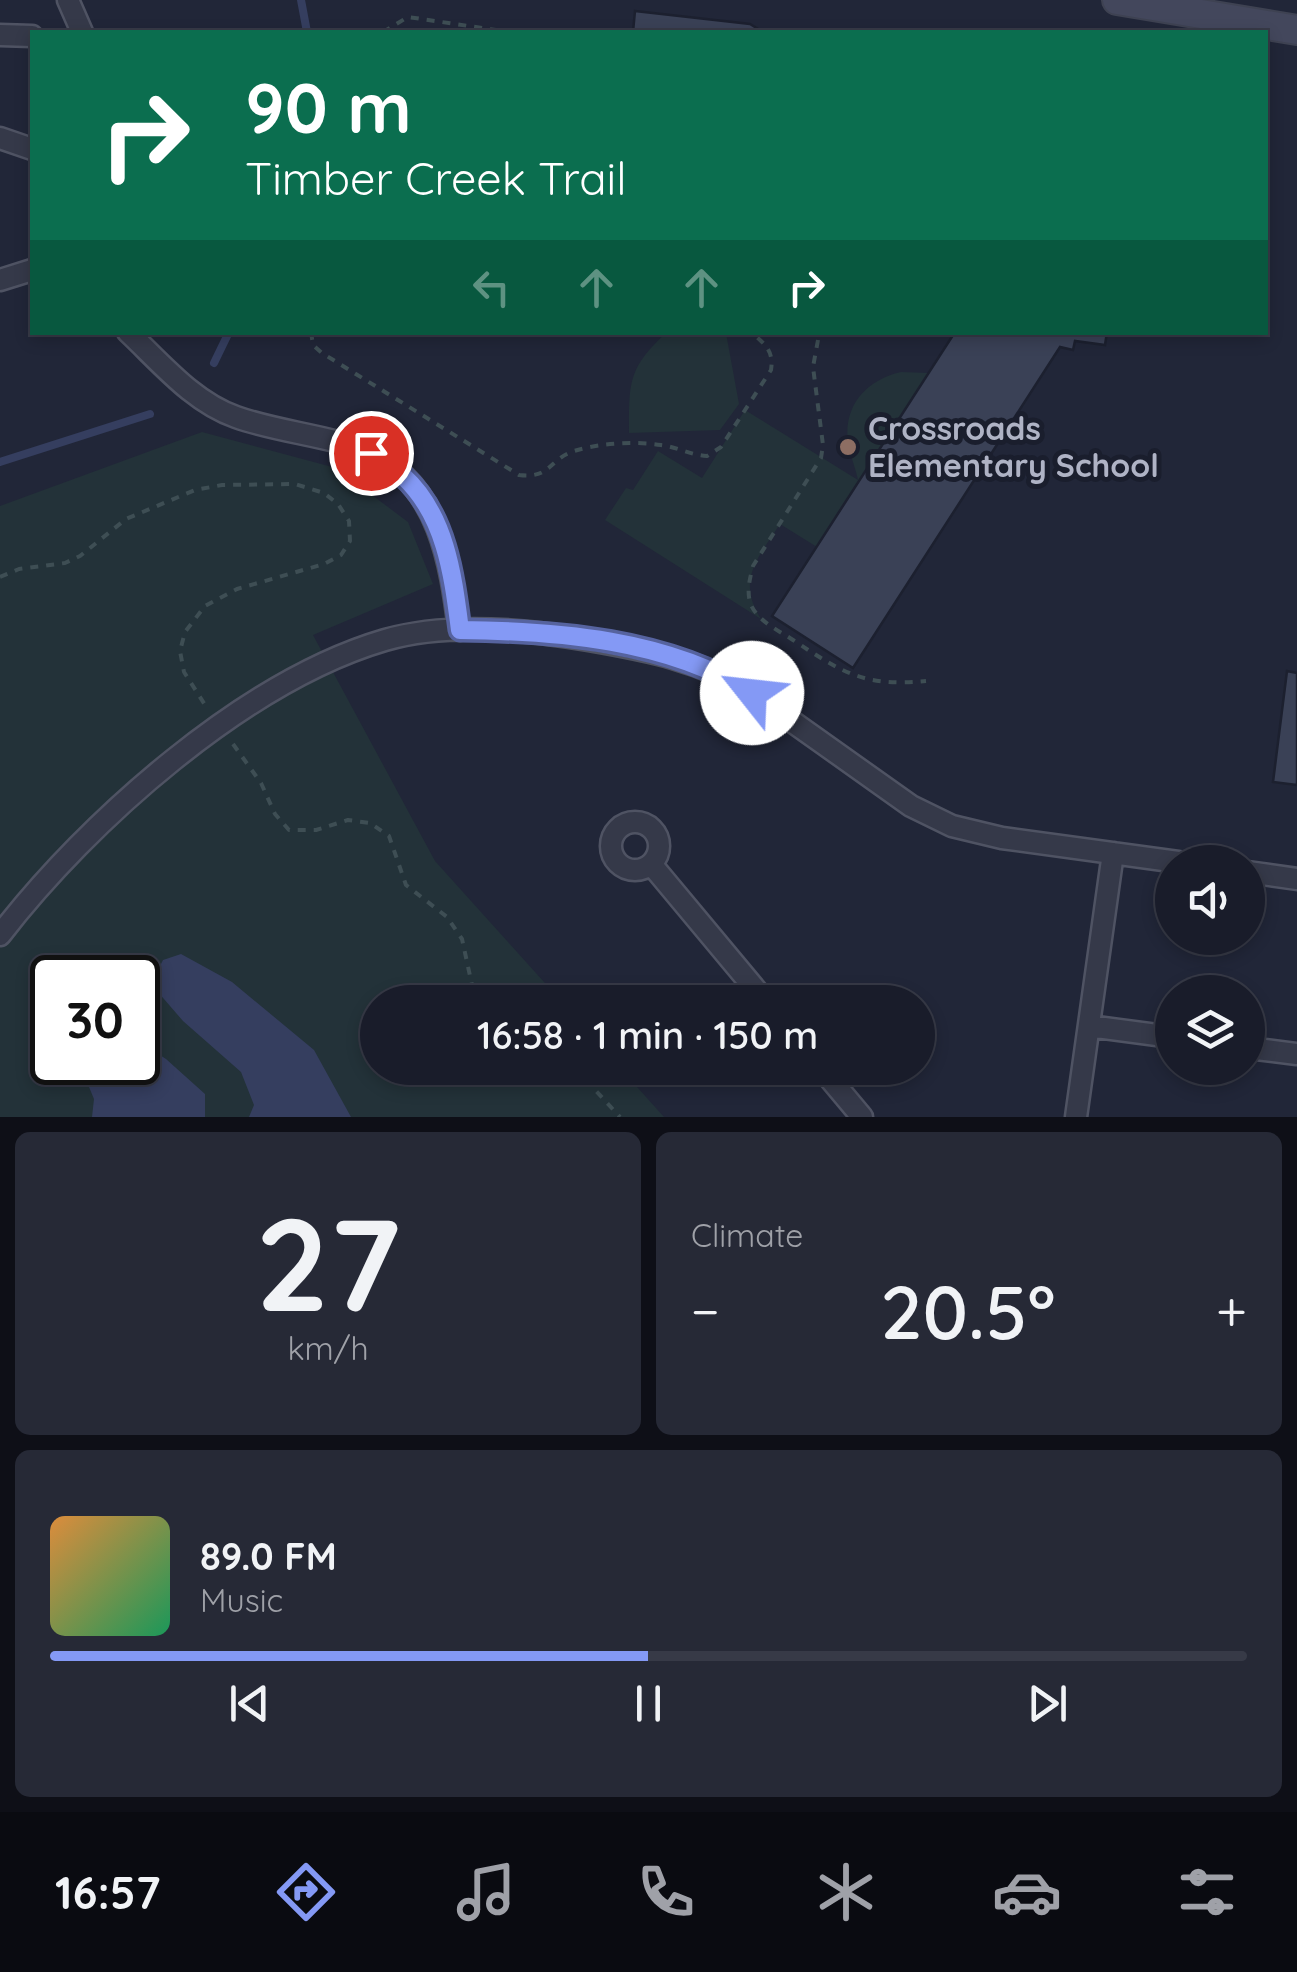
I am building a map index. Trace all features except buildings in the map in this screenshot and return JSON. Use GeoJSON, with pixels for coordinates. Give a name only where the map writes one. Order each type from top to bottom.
{"type":"FeatureCollection","features":[{"type":"Feature","properties":{"kind":"main road"},"geometry":{"type":"LineString","coordinates":[[1117,0],[1297,30]]}},
{"type":"Feature","properties":{"kind":"street"},"geometry":{"type":"LineString","coordinates":[[68,0],[81,30]]}},
{"type":"Feature","properties":{"kind":"street"},"geometry":{"type":"LineString","coordinates":[[0,35],[30,36]]}},
{"type":"Feature","properties":{"kind":"street"},"geometry":{"type":"LineString","coordinates":[[0,138],[30,148]]}},
{"type":"Feature","properties":{"kind":"street"},"geometry":{"type":"LineString","coordinates":[[0,280],[30,269]]}},
{"type":"Feature","properties":{"kind":"street"},"geometry":{"type":"LineString","coordinates":[[131,335],[200,400],[235,417],[371,453],[404,477],[430,510],[451,564],[460,630]]}},
{"type":"Feature","properties":{"kind":"street"},"geometry":{"type":"LineString","coordinates":[[0,935],[35,890],[69,856],[208,730],[329,660],[388,639],[460,630],[521,630],[641,649],[695,662],[752,693],[911,806],[952,826],[1002,838],[1155,859]]}},
{"type":"Feature","properties":{"kind":"street"},"geometry":{"type":"LineString","coordinates":[[1076,1117],[1113,854]]}},
{"type":"Feature","properties":{"kind":"street"},"geometry":{"type":"LineString","coordinates":[[651,864],[752,985]]}},
{"type":"Feature","properties":{"kind":"street"},"geometry":{"type":"LineString","coordinates":[[1265,874],[1297,879]]}},
{"type":"Feature","properties":{"kind":"street"},"geometry":{"type":"LineString","coordinates":[[1089,1026],[1155,1035]]}},
{"type":"Feature","properties":{"kind":"street"},"geometry":{"type":"LineString","coordinates":[[1265,1050],[1297,1054]]}},
{"type":"Feature","properties":{"kind":"street"},"geometry":{"type":"LineString","coordinates":[[835,1085],[862,1117]]}},
{"type":"Feature","properties":{"kind":"path"},"geometry":{"type":"LineString","coordinates":[[387,30],[408,18],[495,30]]}},
{"type":"Feature","properties":{"kind":"path"},"geometry":{"type":"LineString","coordinates":[[311,335],[312,344],[322,353],[519,475],[534,477],[573,451],[623,443],[658,444],[707,456],[720,446],[771,370],[773,357],[754,335]]}},
{"type":"Feature","properties":{"kind":"path"},"geometry":{"type":"LineString","coordinates":[[818,340],[813,367],[823,445],[821,458],[753,566],[750,602],[761,619],[844,674],[897,684],[926,681]]}},
{"type":"Feature","properties":{"kind":"path"},"geometry":{"type":"LineString","coordinates":[[591,1085],[620,1117]]}},
{"type":"Feature","properties":{"kind":"shaded area"},"geometry":{"type":"Polygon","coordinates":[[[664,335],[726,335],[739,404],[720,430],[629,433],[633,377],[644,356],[664,335]]]}},
{"type":"Feature","properties":{"kind":"shaded area"},"geometry":{"type":"Polygon","coordinates":[[[901,372],[929,373],[817,547],[780,524],[758,559],[750,592],[761,619],[605,520],[626,488],[633,490],[658,451],[702,478],[745,410],[858,480],[847,435],[852,409],[876,382],[901,372]]]}},
{"type":"Feature","properties":{"kind":"shaded area"},"geometry":{"type":"Polygon","coordinates":[[[202,432],[336,468],[408,522],[433,584],[313,635],[435,861],[547,985],[360,985],[360,1085],[635,1085],[664,1117],[0,1117],[0,506],[202,432]]]}},
{"type":"Feature","properties":{"kind":"water"},"geometry":{"type":"Polygon","coordinates":[[[181,954],[232,982],[314,1050],[351,1117],[249,1117],[254,1105],[241,1072],[183,1021],[160,994],[163,960],[181,954]]]}},
{"type":"Feature","properties":{"kind":"water"},"geometry":{"type":"Polygon","coordinates":[[[160,1055],[205,1094],[205,1117],[92,1117],[94,1099],[88,1085],[160,1085],[160,1055]]]}},
{"type":"Feature","properties":{"kind":"waterway"},"geometry":{"type":"LineString","coordinates":[[301,0],[307,30]]}},
{"type":"Feature","properties":{"kind":"waterway"},"geometry":{"type":"LineString","coordinates":[[214,363],[228,335]]}},
{"type":"Feature","properties":{"kind":"waterway"},"geometry":{"type":"LineString","coordinates":[[0,462],[150,414]]}},
{"type":"Feature","properties":{"kind":"place","name":"Crossroads Elementary School"},"geometry":{"type":"Point","coordinates":[848,447]}},
{"type":"Feature","properties":{"kind":"route"},"geometry":{"type":"LineString","coordinates":[[371,453],[404,477],[430,510],[451,564],[460,630],[521,630],[641,649],[695,662],[752,693]]}}]}
